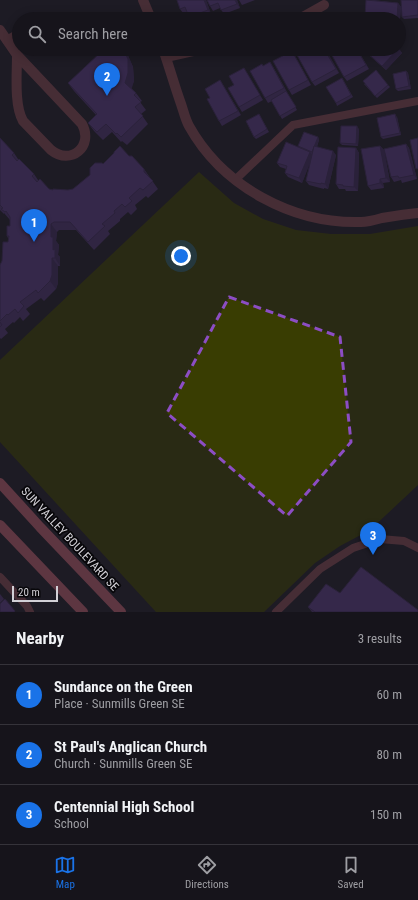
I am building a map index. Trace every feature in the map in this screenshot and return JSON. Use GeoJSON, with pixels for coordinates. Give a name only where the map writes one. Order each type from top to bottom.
{"type":"FeatureCollection","features":[{"type":"Feature","properties":{"kind":"main road","name":"SUN VALLEY BOULEVARD SE"},"geometry":{"type":"LineString","coordinates":[[0,483],[121,612]]}},
{"type":"Feature","properties":{"kind":"main road"},"geometry":{"type":"LineString","coordinates":[[0,525],[82,612]]}},
{"type":"Feature","properties":{"kind":"street"},"geometry":{"type":"LineString","coordinates":[[143,0],[148,12]]}},
{"type":"Feature","properties":{"kind":"street"},"geometry":{"type":"LineString","coordinates":[[312,12],[324,5]]}},
{"type":"Feature","properties":{"kind":"street"},"geometry":{"type":"LineString","coordinates":[[0,30],[12,48]]}},
{"type":"Feature","properties":{"kind":"street"},"geometry":{"type":"LineString","coordinates":[[17,56],[16,83],[20,116],[23,121],[56,154],[67,156],[73,154],[82,147],[85,141],[86,135],[82,124],[18,56]]}},
{"type":"Feature","properties":{"kind":"street"},"geometry":{"type":"LineString","coordinates":[[165,56],[188,125],[198,140],[222,168],[235,180],[260,197],[297,213],[326,220],[345,222],[363,222],[402,214],[418,213]]}},
{"type":"Feature","properties":{"kind":"lane"},"geometry":{"type":"LineString","coordinates":[[6,40],[12,37]]}},
{"type":"Feature","properties":{"kind":"lane"},"geometry":{"type":"LineString","coordinates":[[235,180],[292,125],[418,101]]}},
{"type":"Feature","properties":{"kind":"lane"},"geometry":{"type":"LineString","coordinates":[[276,612],[320,569],[353,548],[380,539],[404,541],[418,548]]}},
{"type":"Feature","properties":{"kind":"lane"},"geometry":{"type":"LineString","coordinates":[[0,577],[27,606],[30,612]]}},
{"type":"Feature","properties":{"kind":"highlighted area"},"geometry":{"type":"Polygon","coordinates":[[[229,297],[340,337],[351,442],[287,516],[167,413],[229,297]]]}},
{"type":"Feature","properties":{"kind":"shaded area"},"geometry":{"type":"Polygon","coordinates":[[[199,172],[234,203],[263,219],[296,230],[331,234],[370,234],[418,226],[418,485],[370,530],[340,546],[315,563],[264,612],[156,612],[0,442],[0,360],[199,172]]]}},
{"type":"Feature","properties":{"kind":"building"},"geometry":{"type":"Polygon","coordinates":[[[177,0],[204,0],[208,10],[203,12],[187,12],[185,7],[180,9],[177,0]]]}},
{"type":"Feature","properties":{"kind":"building"},"geometry":{"type":"Polygon","coordinates":[[[207,0],[235,0],[237,4],[221,10],[218,3],[210,6],[207,0]]]}},
{"type":"Feature","properties":{"kind":"building"},"geometry":{"type":"Polygon","coordinates":[[[366,0],[398,3],[397,12],[365,12],[366,0]]]}},
{"type":"Feature","properties":{"kind":"building"},"geometry":{"type":"Polygon","coordinates":[[[401,0],[418,0],[418,15],[406,16],[406,12],[402,12],[401,0]]]}},
{"type":"Feature","properties":{"kind":"building"},"geometry":{"type":"Polygon","coordinates":[[[97,56],[126,56],[128,59],[128,73],[125,83],[136,93],[134,95],[141,102],[135,107],[143,116],[121,137],[106,124],[97,132],[88,123],[97,114],[68,83],[97,56]]]}},
{"type":"Feature","properties":{"kind":"building"},"geometry":{"type":"Polygon","coordinates":[[[282,56],[295,56],[308,80],[289,90],[273,61],[282,56]]]}},
{"type":"Feature","properties":{"kind":"building"},"geometry":{"type":"Polygon","coordinates":[[[298,56],[328,56],[336,69],[312,82],[298,56]]]}},
{"type":"Feature","properties":{"kind":"building"},"geometry":{"type":"Polygon","coordinates":[[[332,56],[361,56],[366,65],[344,77],[332,56]]]}},
{"type":"Feature","properties":{"kind":"building"},"geometry":{"type":"Polygon","coordinates":[[[371,56],[391,56],[382,66],[371,56]]]}},
{"type":"Feature","properties":{"kind":"building"},"geometry":{"type":"Polygon","coordinates":[[[270,62],[284,88],[265,98],[250,71],[262,64],[263,66],[270,62]]]}},
{"type":"Feature","properties":{"kind":"building"},"geometry":{"type":"Polygon","coordinates":[[[244,68],[260,95],[239,107],[228,88],[234,85],[229,76],[244,68]]]}},
{"type":"Feature","properties":{"kind":"building"},"geometry":{"type":"Polygon","coordinates":[[[376,70],[388,85],[375,96],[363,81],[376,70]]]}},
{"type":"Feature","properties":{"kind":"building"},"geometry":{"type":"Polygon","coordinates":[[[406,71],[409,86],[396,89],[393,74],[406,71]]]}},
{"type":"Feature","properties":{"kind":"building"},"geometry":{"type":"Polygon","coordinates":[[[342,78],[351,95],[336,103],[326,87],[342,78]]]}},
{"type":"Feature","properties":{"kind":"building"},"geometry":{"type":"Polygon","coordinates":[[[220,80],[238,111],[219,121],[207,99],[210,98],[205,89],[220,80]]]}},
{"type":"Feature","properties":{"kind":"building"},"geometry":{"type":"Polygon","coordinates":[[[286,91],[296,107],[280,116],[271,100],[286,91]]]}},
{"type":"Feature","properties":{"kind":"building"},"geometry":{"type":"Polygon","coordinates":[[[259,114],[267,129],[254,137],[246,121],[259,114]]]}},
{"type":"Feature","properties":{"kind":"building"},"geometry":{"type":"Polygon","coordinates":[[[395,114],[400,133],[381,137],[377,118],[395,114]]]}},
{"type":"Feature","properties":{"kind":"building"},"geometry":{"type":"Polygon","coordinates":[[[341,126],[357,126],[356,144],[340,143],[341,126]]]}},
{"type":"Feature","properties":{"kind":"building"},"geometry":{"type":"Polygon","coordinates":[[[304,132],[318,137],[312,152],[298,146],[304,132]]]}},
{"type":"Feature","properties":{"kind":"building"},"geometry":{"type":"Polygon","coordinates":[[[0,138],[14,153],[12,155],[17,161],[19,159],[34,174],[32,176],[37,182],[40,179],[49,189],[73,189],[90,175],[90,168],[95,163],[103,164],[120,146],[129,156],[132,156],[153,181],[143,190],[140,188],[129,198],[132,201],[125,207],[122,204],[114,211],[115,213],[102,224],[105,226],[88,242],[70,222],[54,222],[51,224],[51,237],[53,237],[53,250],[55,249],[55,258],[52,258],[52,275],[50,281],[38,293],[36,290],[20,302],[24,306],[18,313],[15,309],[0,321],[0,265],[2,261],[3,242],[8,242],[9,236],[7,236],[7,226],[10,226],[10,217],[6,211],[5,212],[1,209],[3,208],[0,205],[0,138]]]}},
{"type":"Feature","properties":{"kind":"building"},"geometry":{"type":"Polygon","coordinates":[[[418,138],[418,168],[416,169],[410,140],[418,138]]]}},
{"type":"Feature","properties":{"kind":"building"},"geometry":{"type":"Polygon","coordinates":[[[286,142],[310,152],[299,178],[285,173],[287,166],[277,163],[286,142]]]}},
{"type":"Feature","properties":{"kind":"building"},"geometry":{"type":"Polygon","coordinates":[[[406,144],[414,175],[399,178],[398,176],[391,177],[384,149],[406,144]]]}},
{"type":"Feature","properties":{"kind":"building"},"geometry":{"type":"Polygon","coordinates":[[[314,146],[333,151],[325,184],[306,181],[314,146]]]}},
{"type":"Feature","properties":{"kind":"building"},"geometry":{"type":"Polygon","coordinates":[[[380,146],[386,178],[380,179],[380,183],[368,186],[361,149],[380,146]]]}},
{"type":"Feature","properties":{"kind":"building"},"geometry":{"type":"Polygon","coordinates":[[[338,147],[356,148],[354,187],[336,184],[338,147]]]}},
{"type":"Feature","properties":{"kind":"building"},"geometry":{"type":"Polygon","coordinates":[[[361,567],[418,610],[418,612],[315,612],[308,607],[326,584],[340,593],[361,567]]]}},
{"type":"Feature","properties":{"kind":"building"},"geometry":{"type":"Polygon","coordinates":[[[5,599],[15,611],[14,612],[0,612],[0,604],[5,599]]]}},
{"type":"Feature","properties":{"kind":"place","name":"St Paul's Anglican Church"},"geometry":{"type":"Point","coordinates":[107,96]}},
{"type":"Feature","properties":{"kind":"place","name":"Sundance on the Green"},"geometry":{"type":"Point","coordinates":[34,242]}},
{"type":"Feature","properties":{"kind":"place","name":"Centennial High School"},"geometry":{"type":"Point","coordinates":[373,555]}}]}
